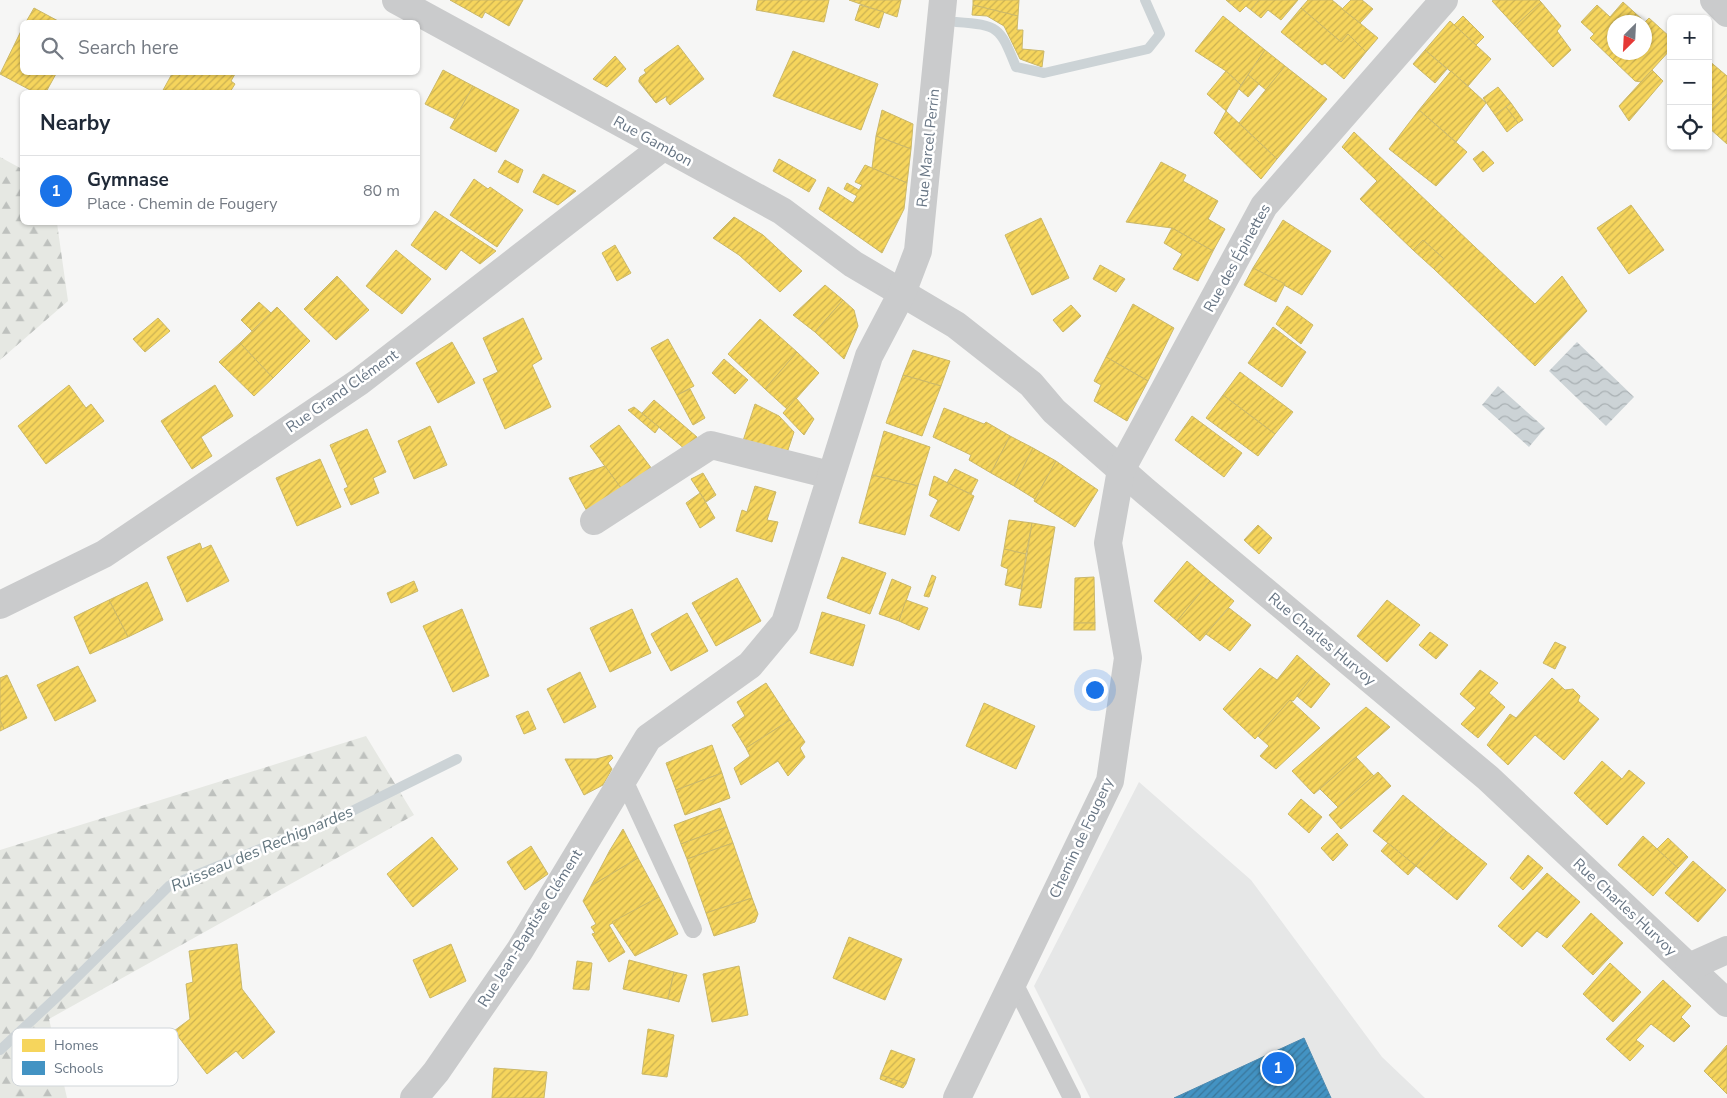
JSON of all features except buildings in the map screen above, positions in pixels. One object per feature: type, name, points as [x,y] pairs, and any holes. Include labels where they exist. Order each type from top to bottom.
[{"type":"street","name":"Rue Gambon","points":[[396,0],[782,211],[853,264],[902,293]]},
{"type":"street","name":"Rue Marcel Perrin","points":[[902,293],[918,251],[943,0]]},
{"type":"street","name":"Rue des Épinettes","points":[[1120,470],[1264,206],[1444,0]]},
{"type":"street","points":[[1714,0],[1727,12]]},
{"type":"street","name":"Rue Grand Clément","points":[[0,604],[104,554],[359,382],[663,147]]},
{"type":"street","name":"Rue Charles Hurvoy","points":[[902,293],[956,325],[1031,384],[1054,411],[1120,470],[1488,778],[1727,1003]]},
{"type":"street","name":"Rue Jean-Baptiste Clément","points":[[414,1098],[436,1072],[520,950],[648,738],[750,665],[785,623],[869,356],[902,293]]},
{"type":"street","points":[[594,521],[711,446],[830,475]]},
{"type":"street","name":"Chemin de Fougery","points":[[957,1098],[1110,781],[1128,658],[1108,543],[1120,470]]},
{"type":"street","points":[[1689,968],[1727,950]]},
{"type":"lane","points":[[623,778],[693,929]]},
{"type":"lane","points":[[1013,981],[1072,1098]]},
{"type":"shaded area","points":[[1139,782],[1251,880],[1382,1057],[1425,1098],[1090,1098],[1034,986]]},
{"type":"green space","points":[[0,157],[20,168],[20,225],[57,225],[68,301],[0,360]]},
{"type":"green space","points":[[366,736],[414,815],[49,1019],[51,1028],[12,1028],[12,1086],[64,1086],[67,1098],[0,1098],[0,850]]},
{"type":"water","points":[[1577,342],[1634,397],[1606,426],[1549,371]]},
{"type":"water","points":[[1498,386],[1545,428],[1529,447],[1482,405]]},
{"type":"waterway","points":[[956,22],[990,27],[1002,36],[1016,67],[1044,73],[1148,49],[1160,34],[1145,0]]},
{"type":"waterway","name":"Ruisseau des Rechignardes","points":[[24,1028],[169,886],[346,814],[457,759]]},
{"type":"waterway","name":"Ruisseau des Rechignardes","points":[[0,1050],[12,1039]]},
{"type":"place","name":"Gymnase","points":[[1278,1068]]}]
